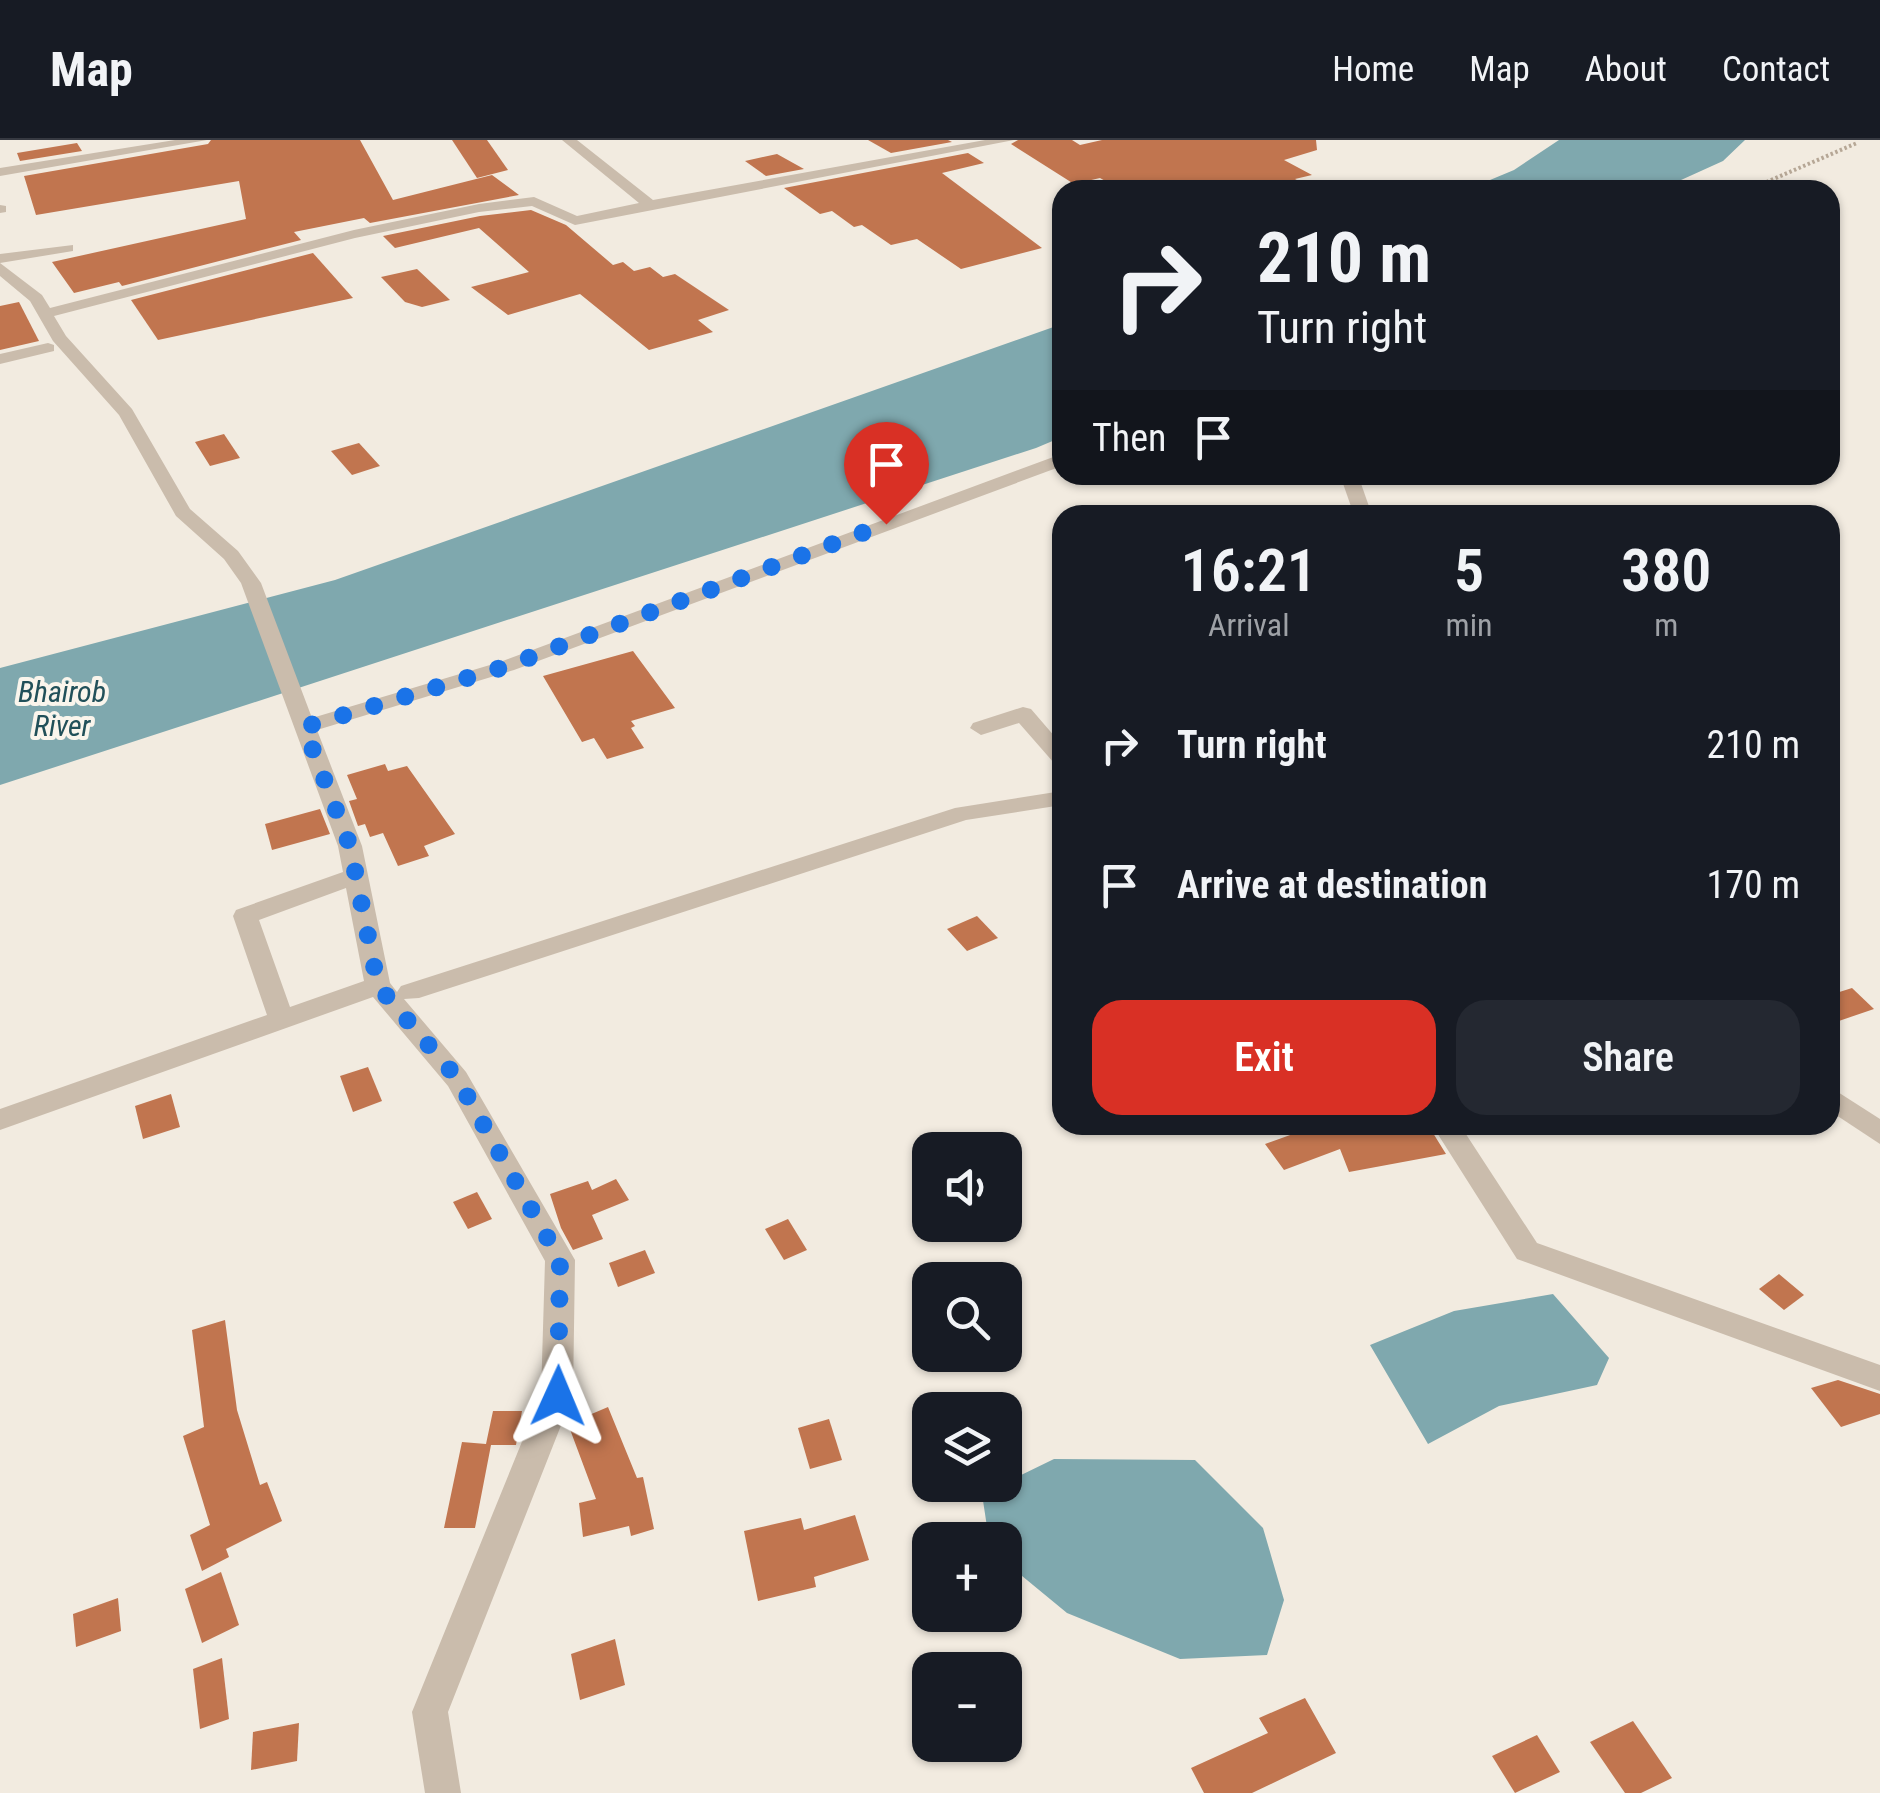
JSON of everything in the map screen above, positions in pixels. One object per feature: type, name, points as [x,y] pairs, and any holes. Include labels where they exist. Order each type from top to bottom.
[{"type":"street","points":[[0,172],[200,140]]},
{"type":"street","points":[[569,140],[650,205]]},
{"type":"street","points":[[45,314],[354,234],[479,208],[534,201],[575,221],[1008,140]]},
{"type":"street","points":[[0,259],[68,248]]},
{"type":"street","points":[[0,268],[36,298],[59,338],[126,413],[184,512],[231,555],[251,583],[350,846],[378,986],[457,1078],[560,1260],[558,1396],[430,1712],[444,1793]]},
{"type":"street","points":[[0,359],[48,348]]},
{"type":"street","points":[[300,715],[507,666],[1052,464]]},
{"type":"street","points":[[981,728],[1024,714],[1052,746]]},
{"type":"street","points":[[410,992],[964,813],[1052,800]]},
{"type":"street","points":[[282,1020],[244,916],[356,876]]},
{"type":"street","points":[[0,1120],[378,986]]},
{"type":"street","points":[[1840,1104],[1880,1133]]},
{"type":"street","points":[[1452,1135],[1527,1251],[1880,1378]]},
{"type":"path","points":[[1771,180],[1857,142]]},
{"type":"water","points":[[1559,140],[1745,140],[1723,161],[1681,180],[1490,180],[1514,170]]},
{"type":"water","name":"Bhairob River","points":[[1052,328],[1052,441],[0,785],[0,668],[335,580]]},
{"type":"water","points":[[1553,1294],[1609,1358],[1597,1385],[1499,1406],[1428,1444],[1370,1345],[1454,1311]]},
{"type":"water","points":[[1054,1459],[1195,1460],[1263,1528],[1284,1600],[1267,1655],[1180,1659],[1067,1613],[1022,1576],[1022,1522],[986,1522],[983,1502],[1022,1502],[1022,1475]]},
{"type":"building","points":[[211,140],[360,140],[393,200],[492,175],[519,195],[370,223],[364,218],[294,232],[301,240],[122,286],[119,282],[74,293],[52,262],[246,219],[239,181],[36,215],[24,176],[208,144]]},
{"type":"building","points":[[452,140],[487,140],[508,170],[477,178]]},
{"type":"building","points":[[868,140],[948,140],[952,142],[891,153]]},
{"type":"building","points":[[1018,140],[1072,140],[1080,145],[1102,140],[1316,140],[1317,150],[1284,160],[1312,175],[1297,180],[1068,180],[1011,144]]},
{"type":"building","points":[[77,143],[82,151],[20,161],[17,153]]},
{"type":"building","points":[[968,153],[984,163],[942,173],[1042,248],[961,269],[917,239],[891,245],[832,211],[820,214],[784,188]]},
{"type":"building","points":[[777,154],[804,169],[766,176],[745,161]]},
{"type":"building","points":[[531,210],[566,225],[613,265],[623,262],[634,271],[650,267],[663,277],[675,274],[729,310],[698,320],[713,332],[649,350],[580,294],[508,315],[471,287],[529,272],[479,228],[395,248],[383,236]]},
{"type":"building","points":[[313,253],[353,298],[158,340],[131,300]]},
{"type":"building","points":[[417,269],[450,300],[422,307],[405,302],[381,277]]},
{"type":"building","points":[[19,302],[39,341],[0,350],[0,306]]},
{"type":"building","points":[[224,434],[240,458],[210,466],[195,442]]},
{"type":"building","points":[[359,443],[380,466],[352,475],[331,451]]},
{"type":"building","points":[[633,651],[675,708],[631,721],[635,726],[631,728],[644,748],[607,759],[594,738],[582,742],[543,676]]},
{"type":"building","points":[[385,764],[388,771],[407,766],[455,834],[424,846],[429,856],[398,866],[383,833],[370,837],[365,824],[358,826],[349,801],[357,799],[347,775]]},
{"type":"building","points":[[320,809],[330,834],[272,850],[265,824]]},
{"type":"building","points":[[977,916],[998,938],[967,951],[947,929]]},
{"type":"building","points":[[1852,988],[1874,1009],[1840,1021],[1840,992]]},
{"type":"building","points":[[368,1067],[382,1101],[353,1112],[340,1076]]},
{"type":"building","points":[[171,1094],[180,1127],[143,1139],[135,1106]]},
{"type":"building","points":[[1290,1135],[1434,1135],[1446,1154],[1349,1172],[1340,1149],[1284,1170],[1265,1144]]},
{"type":"building","points":[[616,1179],[629,1200],[592,1215],[603,1239],[573,1250],[550,1194],[588,1181],[592,1190]]},
{"type":"building","points":[[477,1192],[492,1219],[468,1229],[453,1202]]},
{"type":"building","points":[[788,1219],[807,1250],[784,1260],[765,1229]]},
{"type":"building","points":[[645,1250],[655,1273],[618,1287],[609,1263]]},
{"type":"building","points":[[1779,1274],[1804,1295],[1784,1310],[1759,1289]]},
{"type":"building","points":[[225,1320],[237,1410],[260,1485],[267,1482],[282,1521],[226,1549],[229,1557],[202,1571],[190,1535],[210,1525],[183,1436],[204,1427],[192,1330]]},
{"type":"building","points":[[1838,1380],[1880,1394],[1880,1414],[1841,1427],[1811,1388]]},
{"type":"building","points":[[608,1407],[637,1478],[643,1477],[654,1529],[631,1536],[629,1526],[583,1537],[579,1503],[596,1499],[568,1424]]},
{"type":"building","points":[[493,1411],[522,1411],[516,1445],[491,1445],[475,1528],[444,1528],[462,1442],[486,1444]]},
{"type":"building","points":[[829,1419],[842,1460],[810,1469],[798,1428]]},
{"type":"building","points":[[855,1515],[869,1560],[814,1577],[816,1587],[758,1601],[744,1531],[801,1518],[804,1530]]},
{"type":"building","points":[[221,1572],[239,1625],[202,1643],[185,1589]]},
{"type":"building","points":[[118,1598],[121,1631],[76,1647],[73,1614]]},
{"type":"building","points":[[615,1639],[625,1685],[580,1700],[571,1654]]},
{"type":"building","points":[[222,1658],[229,1719],[200,1729],[193,1669]]},
{"type":"building","points":[[1305,1698],[1336,1753],[1252,1793],[1204,1793],[1191,1768],[1268,1733],[1259,1718]]},
{"type":"building","points":[[1633,1721],[1672,1778],[1641,1793],[1625,1793],[1590,1742]]},
{"type":"building","points":[[299,1723],[297,1761],[251,1770],[253,1732]]},
{"type":"building","points":[[1537,1735],[1560,1772],[1515,1793],[1492,1756]]},
{"type":"route","points":[[558,1396],[560,1260],[457,1078],[378,986],[350,846],[304,727],[507,666],[886,524]]}]
